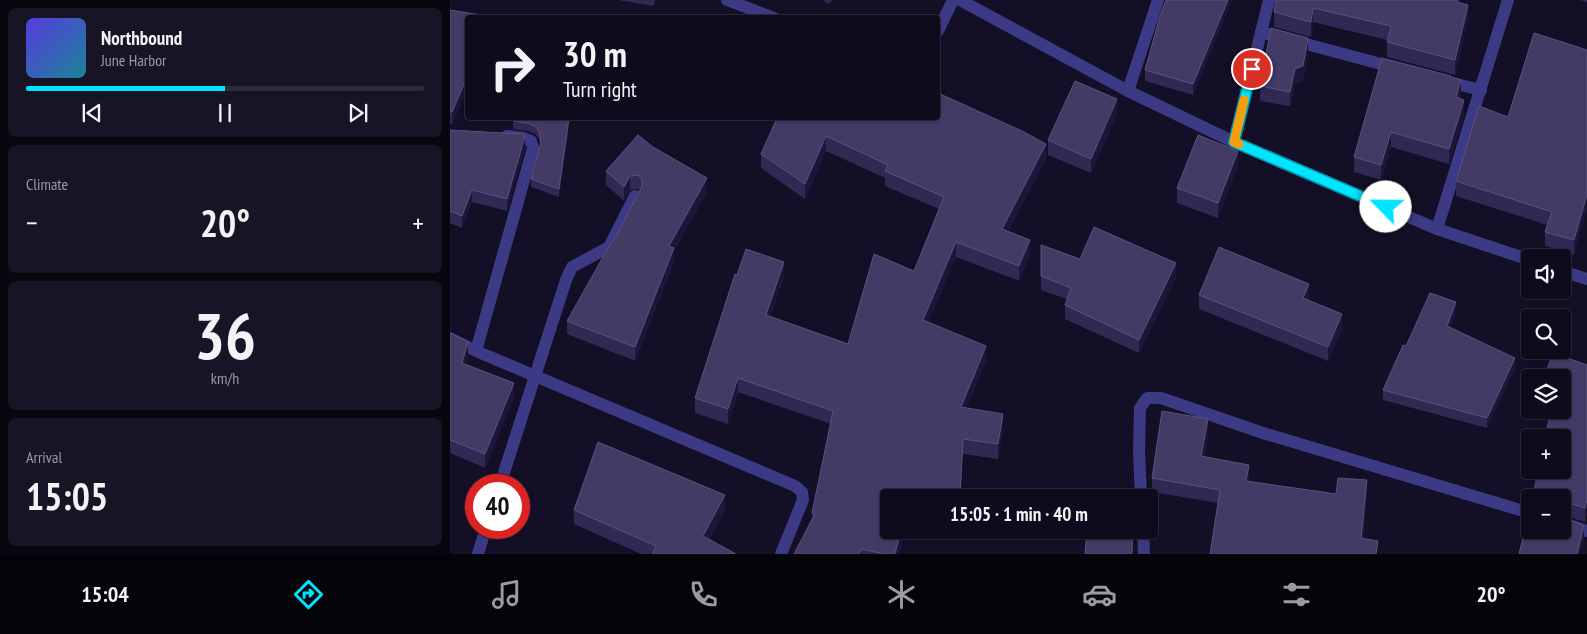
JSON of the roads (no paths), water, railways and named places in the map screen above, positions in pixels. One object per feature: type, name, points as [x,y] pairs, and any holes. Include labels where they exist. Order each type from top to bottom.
[{"type":"street","points":[[727,0],[766,15]]},
{"type":"street","points":[[940,27],[953,0]]},
{"type":"street","points":[[960,0],[1128,91],[1234,142],[1437,229],[1521,257]]},
{"type":"street","points":[[1128,91],[1158,0]]},
{"type":"street","points":[[1234,142],[1269,0]]},
{"type":"street","points":[[1437,229],[1508,0]]},
{"type":"street","points":[[1261,32],[1407,71]]},
{"type":"street","points":[[1435,78],[1481,90]]},
{"type":"street","points":[[476,351],[533,148],[531,141],[524,138],[496,135]]},
{"type":"street","points":[[504,474],[566,280],[572,267],[609,247],[635,196]]},
{"type":"street","points":[[1571,273],[1587,279]]},
{"type":"street","points":[[450,338],[476,351],[795,486],[802,492],[803,500],[781,554]]},
{"type":"street","points":[[1141,489],[1140,408],[1147,398],[1160,398],[1263,433],[1521,510]]},
{"type":"street","points":[[1571,526],[1587,531]]},
{"type":"street","points":[[478,554],[483,539]]},
{"type":"street","points":[[1143,539],[1144,554]]}]
